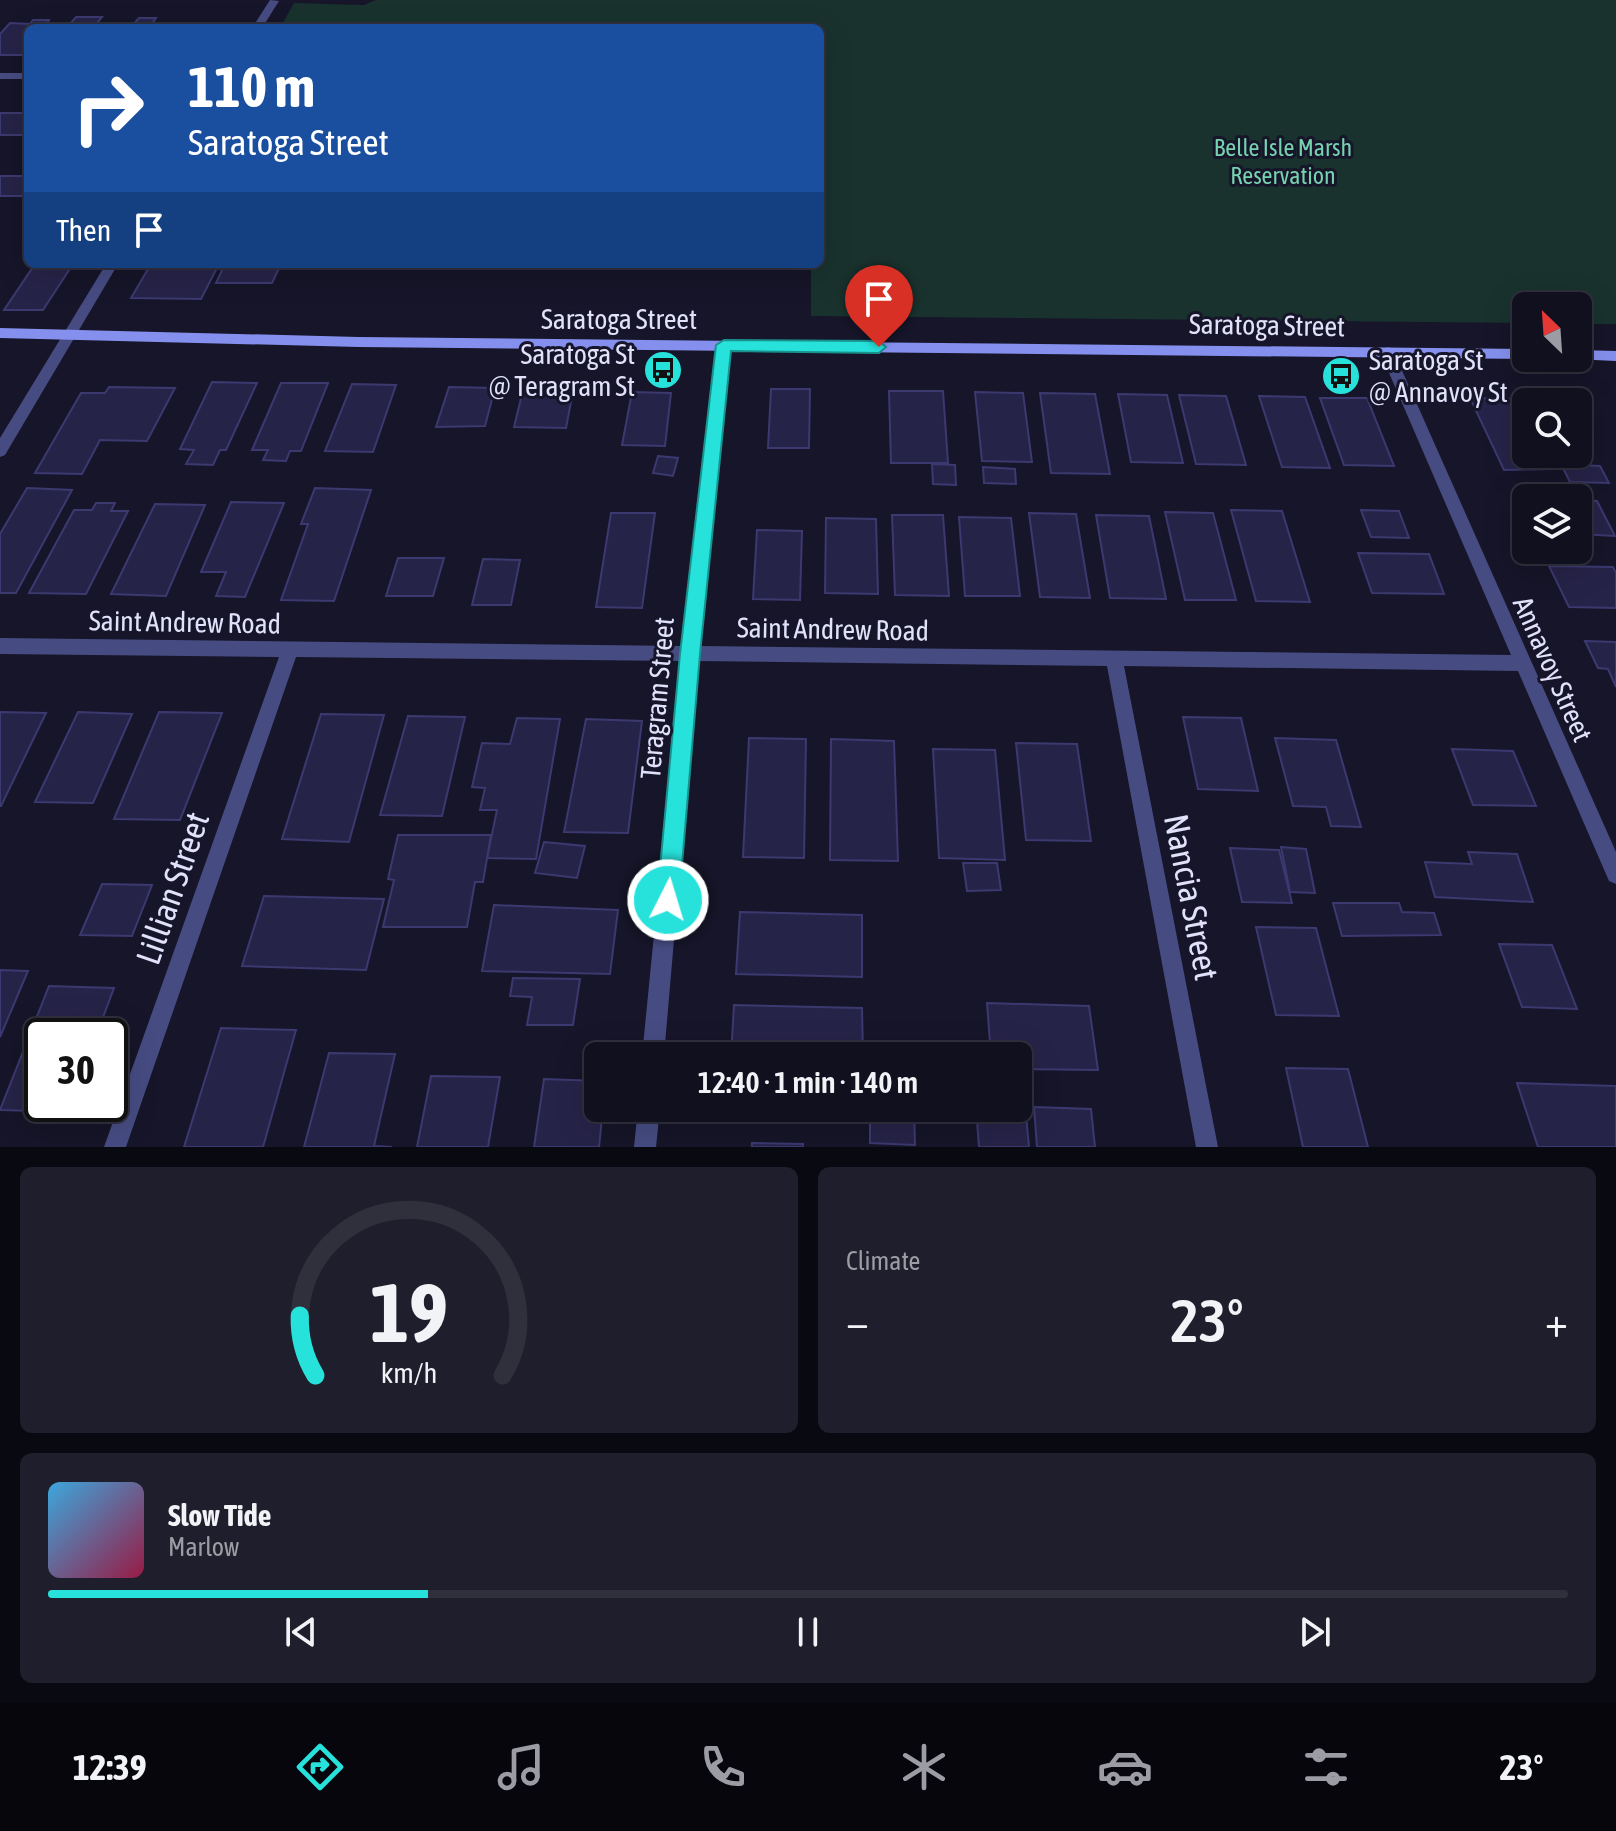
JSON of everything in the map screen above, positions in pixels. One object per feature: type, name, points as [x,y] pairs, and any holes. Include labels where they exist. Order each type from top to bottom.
[{"type":"main road","name":"Saratoga Street","points":[[0,333],[359,342],[1512,354]]},
{"type":"main road","points":[[1592,355],[1616,356]]},
{"type":"street","points":[[260,24],[274,1]]},
{"type":"street","points":[[0,76],[24,76]]},
{"type":"street","points":[[0,451],[110,268]]},
{"type":"street","name":"Teragram Street","points":[[654,1042],[690,654],[724,345]]},
{"type":"street","name":"Annavoy Street","points":[[1387,352],[1616,874]]},
{"type":"street","name":"Saint Andrew Road","points":[[0,646],[1522,663]]},
{"type":"street","name":"Lillian Street","points":[[115,1147],[290,649]]},
{"type":"street","name":"Nancia Street","points":[[1114,658],[1207,1147]]},
{"type":"street","points":[[645,1147],[648,1122]]},
{"type":"green space","name":"Belle Isle Marsh Reservation","points":[[376,0],[1616,0],[1616,324],[1592,324],[1592,292],[1512,292],[1512,323],[811,316],[811,268],[824,268],[824,24],[282,24],[294,3],[364,5]]},
{"type":"building","points":[[76,17],[102,17],[96,24],[70,24]]},
{"type":"building","points":[[139,18],[156,18],[152,24],[134,24]]},
{"type":"building","points":[[33,20],[49,20],[47,24],[30,24]]},
{"type":"building","points":[[10,23],[30,24],[24,24],[24,55],[0,55],[0,34]]},
{"type":"building","points":[[0,113],[24,113],[24,135],[0,135]]},
{"type":"building","points":[[0,176],[24,176],[23,196],[0,196]]},
{"type":"building","points":[[32,268],[70,268],[43,310],[4,310]]},
{"type":"building","points":[[149,268],[217,268],[201,299],[131,298]]},
{"type":"building","points":[[223,268],[279,268],[272,283],[216,283]]},
{"type":"building","points":[[212,382],[257,383],[226,450],[220,450],[213,465],[186,464],[194,450],[180,449]]},
{"type":"building","points":[[281,383],[328,383],[301,451],[290,451],[286,461],[263,460],[268,450],[252,450]]},
{"type":"building","points":[[352,384],[396,385],[373,452],[325,451]]},
{"type":"building","points":[[109,387],[175,388],[147,441],[100,440],[82,474],[35,473],[81,393],[105,393]]},
{"type":"building","points":[[449,387],[495,388],[485,426],[436,427]]},
{"type":"building","points":[[771,389],[810,389],[809,448],[768,448]]},
{"type":"building","points":[[523,390],[573,391],[566,428],[514,427]]},
{"type":"building","points":[[889,391],[943,391],[948,463],[891,463]]},
{"type":"building","points":[[632,392],[671,393],[665,446],[622,445]]},
{"type":"building","points":[[975,392],[1023,393],[1032,462],[982,461]]},
{"type":"building","points":[[1040,393],[1095,394],[1110,474],[1051,473]]},
{"type":"building","points":[[1118,394],[1167,395],[1183,463],[1131,462]]},
{"type":"building","points":[[1179,395],[1226,396],[1246,465],[1196,464]]},
{"type":"building","points":[[1259,396],[1305,397],[1330,468],[1282,467]]},
{"type":"building","points":[[1320,398],[1367,398],[1394,466],[1344,465]]},
{"type":"building","points":[[1470,398],[1512,399],[1512,468],[1553,469],[1504,470]]},
{"type":"building","points":[[658,456],[678,458],[673,476],[653,473]]},
{"type":"building","points":[[932,464],[955,465],[956,485],[933,484]]},
{"type":"building","points":[[1592,466],[1600,466],[1609,483],[1570,482],[1563,468],[1592,468]]},
{"type":"building","points":[[983,467],[1015,469],[1016,484],[984,483]]},
{"type":"building","points":[[27,488],[72,490],[16,593],[0,593],[0,534]]},
{"type":"building","points":[[315,488],[371,490],[334,601],[281,600],[308,524],[301,524]]},
{"type":"building","points":[[1592,501],[1597,501],[1615,536],[1592,535]]},
{"type":"building","points":[[231,502],[284,503],[245,597],[216,596],[226,572],[201,572]]},
{"type":"building","points":[[96,503],[115,503],[111,511],[128,511],[86,594],[29,593],[74,510],[92,510]]},
{"type":"building","points":[[155,504],[205,505],[166,596],[111,594]]},
{"type":"building","points":[[1231,510],[1282,511],[1310,602],[1256,601]]},
{"type":"building","points":[[1361,510],[1399,511],[1409,538],[1371,537]]},
{"type":"building","points":[[1165,512],[1213,513],[1236,600],[1185,600]]},
{"type":"building","points":[[611,513],[655,513],[642,608],[596,607]]},
{"type":"building","points":[[1029,513],[1076,514],[1090,598],[1040,597]]},
{"type":"building","points":[[892,515],[943,515],[949,596],[895,595]]},
{"type":"building","points":[[1096,515],[1149,516],[1166,599],[1110,598]]},
{"type":"building","points":[[959,517],[1011,518],[1020,596],[965,596]]},
{"type":"building","points":[[826,518],[876,519],[878,594],[825,593]]},
{"type":"building","points":[[757,530],[802,531],[800,600],[753,599]]},
{"type":"building","points":[[1358,553],[1429,554],[1444,594],[1372,593]]},
{"type":"building","points":[[398,558],[444,558],[433,596],[386,596]]},
{"type":"building","points":[[483,559],[520,560],[511,605],[472,605]]},
{"type":"building","points":[[1549,566],[1613,567],[1616,573],[1616,608],[1569,607]]},
{"type":"building","points":[[1585,641],[1616,642],[1616,687],[1608,669],[1598,668]]},
{"type":"building","points":[[0,712],[46,713],[1,806],[0,806]]},
{"type":"building","points":[[78,712],[132,714],[93,803],[35,802]]},
{"type":"building","points":[[159,712],[222,713],[180,820],[114,819]]},
{"type":"building","points":[[321,714],[384,715],[349,842],[282,839]]},
{"type":"building","points":[[408,716],[465,717],[442,816],[380,815]]},
{"type":"building","points":[[1183,717],[1241,718],[1258,791],[1198,789]]},
{"type":"building","points":[[517,718],[560,719],[536,859],[487,858],[497,810],[480,810],[485,788],[472,787],[482,743],[510,744]]},
{"type":"building","points":[[586,719],[642,721],[628,833],[564,832]]},
{"type":"building","points":[[749,738],[806,739],[804,858],[743,857]]},
{"type":"building","points":[[1275,738],[1336,740],[1361,827],[1331,826],[1326,807],[1293,806]]},
{"type":"building","points":[[831,739],[894,741],[898,861],[830,860]]},
{"type":"building","points":[[1016,743],[1077,744],[1091,841],[1026,840]]},
{"type":"building","points":[[933,749],[995,750],[1005,860],[939,858]]},
{"type":"building","points":[[1452,749],[1513,751],[1536,806],[1473,805]]},
{"type":"building","points":[[398,835],[491,835],[483,882],[475,882],[467,927],[383,927],[394,880],[388,879]]},
{"type":"building","points":[[544,842],[585,846],[577,878],[535,873]]},
{"type":"building","points":[[1281,847],[1306,849],[1315,893],[1290,892]]},
{"type":"building","points":[[1230,848],[1279,850],[1292,903],[1242,902]]},
{"type":"building","points":[[1468,852],[1517,854],[1533,902],[1435,897],[1425,862],[1472,864]]},
{"type":"building","points":[[963,863],[997,863],[1001,890],[967,891]]},
{"type":"building","points":[[102,884],[152,885],[132,936],[80,935]]},
{"type":"building","points":[[264,896],[384,899],[366,970],[242,966]]},
{"type":"building","points":[[1333,903],[1399,903],[1402,912],[1434,913],[1441,935],[1342,936]]},
{"type":"building","points":[[494,905],[618,910],[610,974],[482,971]]},
{"type":"building","points":[[740,912],[862,915],[862,977],[736,974]]},
{"type":"building","points":[[1256,927],[1316,928],[1339,1016],[1276,1015]]},
{"type":"building","points":[[1499,944],[1552,945],[1577,1009],[1522,1007]]},
{"type":"building","points":[[0,970],[28,971],[0,1037]]},
{"type":"building","points":[[513,978],[580,979],[573,1025],[527,1025],[532,997],[510,996]]},
{"type":"building","points":[[49,986],[114,988],[103,1018],[36,1018]]},
{"type":"building","points":[[987,1003],[1089,1006],[1098,1070],[1032,1069],[1032,1042],[990,1042]]},
{"type":"building","points":[[734,1005],[862,1008],[863,1042],[732,1042]]},
{"type":"building","points":[[221,1028],[296,1030],[263,1147],[184,1147]]},
{"type":"building","points":[[24,1049],[24,1111],[0,1110]]},
{"type":"building","points":[[329,1053],[395,1054],[374,1146],[392,1147],[304,1147]]},
{"type":"building","points":[[1286,1068],[1348,1069],[1368,1147],[1303,1147]]},
{"type":"building","points":[[431,1076],[500,1077],[488,1147],[417,1147]]},
{"type":"building","points":[[544,1079],[584,1080],[584,1122],[602,1122],[599,1147],[534,1147]]},
{"type":"building","points":[[1517,1083],[1616,1086],[1616,1147],[1538,1147]]},
{"type":"building","points":[[1034,1107],[1091,1109],[1095,1147],[1037,1147]]},
{"type":"building","points":[[870,1122],[914,1122],[915,1145],[870,1143]]},
{"type":"building","points":[[977,1122],[1027,1122],[1029,1147],[979,1147]]},
{"type":"building","points":[[752,1143],[803,1144],[803,1147],[752,1147]]},
{"type":"place","name":"Saratoga St @ Teragram St","points":[[663,370]]},
{"type":"place","name":"Saratoga St @ Annavoy St","points":[[1341,376]]},
{"type":"route","points":[[668,900],[690,654],[724,345],[879,347]]}]
